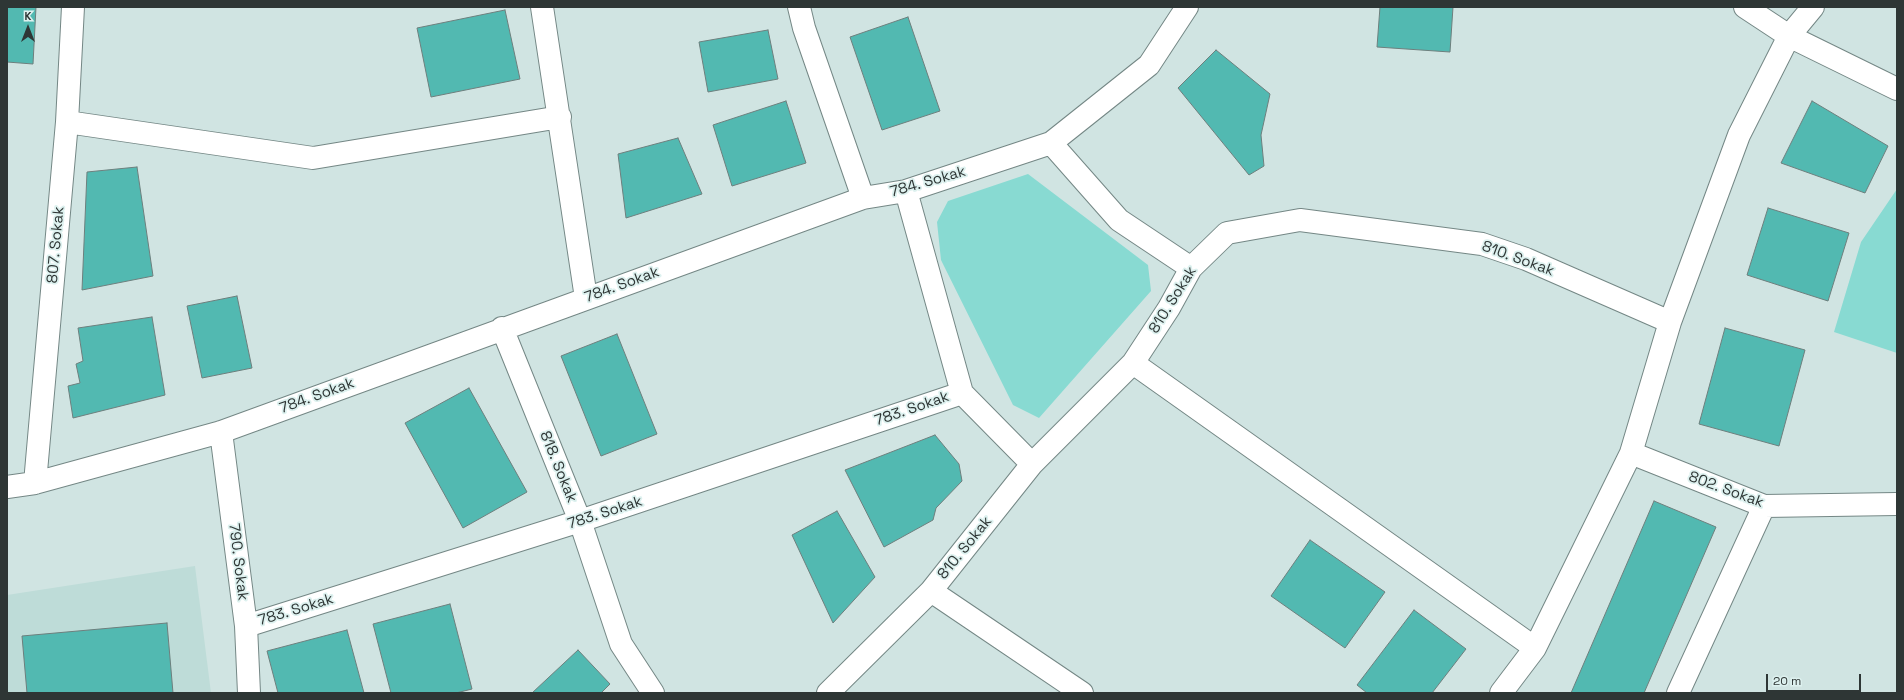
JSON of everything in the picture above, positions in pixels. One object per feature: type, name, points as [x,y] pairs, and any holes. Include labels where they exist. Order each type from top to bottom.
[{"type":"street","name":"807. Sokak","points":[[34,483],[67,122],[73,7]]},
{"type":"street","points":[[542,7],[560,117],[586,298]]},
{"type":"street","points":[[799,7],[804,28],[863,198]]},
{"type":"street","name":"784. Sokak","points":[[7,487],[34,483],[221,432],[502,328],[863,198],[906,191],[1051,143],[1149,65],[1188,7]]},
{"type":"street","points":[[1745,7],[1789,36],[1897,89]]},
{"type":"street","points":[[1501,693],[1535,648],[1631,453],[1670,322],[1739,135],[1789,36],[1813,7]]},
{"type":"street","points":[[67,122],[313,158],[560,117]]},
{"type":"street","points":[[1051,143],[1119,220],[1191,268]]},
{"type":"street","points":[[906,191],[962,393],[1032,464]]},
{"type":"street","name":"810. Sokak","points":[[828,693],[931,591],[1032,464],[1133,363],[1169,308],[1191,268],[1227,233],[1300,220],[1482,244],[1526,259],[1670,322]]},
{"type":"street","name":"818. Sokak","points":[[502,328],[580,521],[622,644],[653,693]]},
{"type":"street","points":[[1133,363],[1535,648]]},
{"type":"street","name":"783. Sokak","points":[[246,626],[580,521],[962,393]]},
{"type":"street","name":"790. Sokak","points":[[221,432],[246,626],[249,693]]},
{"type":"street","name":"802. Sokak","points":[[1631,453],[1764,506],[1897,504]]},
{"type":"street","points":[[1678,693],[1764,506]]},
{"type":"street","points":[[931,591],[1082,693]]},
{"type":"shaded area","points":[[1028,174],[1148,265],[1151,291],[1039,418],[1013,405],[941,260],[937,222],[948,201]]},
{"type":"shaded area","points":[[1897,189],[1897,353],[1834,332],[1861,242]]},
{"type":"shaded area","points":[[195,566],[211,693],[7,693],[7,595]]},
{"type":"building","points":[[7,7],[36,7],[33,64],[7,62]]},
{"type":"building","points":[[1380,7],[1453,7],[1450,52],[1377,47]]},
{"type":"building","points":[[505,10],[520,79],[431,97],[417,28]]},
{"type":"building","points":[[908,17],[940,111],[882,130],[850,37]]},
{"type":"building","points":[[768,30],[778,79],[708,92],[699,42]]},
{"type":"building","points":[[1216,50],[1270,94],[1261,135],[1264,166],[1249,175],[1178,88]]},
{"type":"building","points":[[786,101],[806,163],[732,186],[713,125]]},
{"type":"building","points":[[1812,101],[1888,146],[1865,193],[1781,163]]},
{"type":"building","points":[[678,138],[702,194],[626,218],[618,154]]},
{"type":"building","points":[[137,167],[153,276],[82,290],[87,172]]},
{"type":"building","points":[[1768,208],[1849,233],[1828,301],[1747,275]]},
{"type":"building","points":[[237,296],[252,368],[202,378],[187,306]]},
{"type":"building","points":[[152,317],[165,395],[73,418],[68,386],[80,383],[76,364],[83,361],[78,328]]},
{"type":"building","points":[[1725,328],[1805,350],[1779,446],[1699,424]]},
{"type":"building","points":[[617,334],[657,434],[601,456],[561,356]]},
{"type":"building","points":[[469,388],[527,492],[463,528],[405,423]]},
{"type":"building","points":[[935,435],[959,464],[962,481],[936,508],[933,520],[884,547],[845,470]]},
{"type":"building","points":[[1654,501],[1716,527],[1644,693],[1571,693]]},
{"type":"building","points":[[837,511],[875,577],[833,623],[792,535]]},
{"type":"building","points":[[1310,540],[1385,592],[1345,648],[1271,596]]},
{"type":"building","points":[[450,604],[472,689],[456,693],[391,693],[373,624]]},
{"type":"building","points":[[1414,610],[1466,649],[1432,693],[1367,693],[1357,685]]},
{"type":"building","points":[[167,623],[173,693],[27,693],[22,636]]},
{"type":"building","points":[[347,630],[364,693],[278,693],[267,651]]},
{"type":"building","points":[[578,650],[610,684],[601,693],[532,693]]}]
